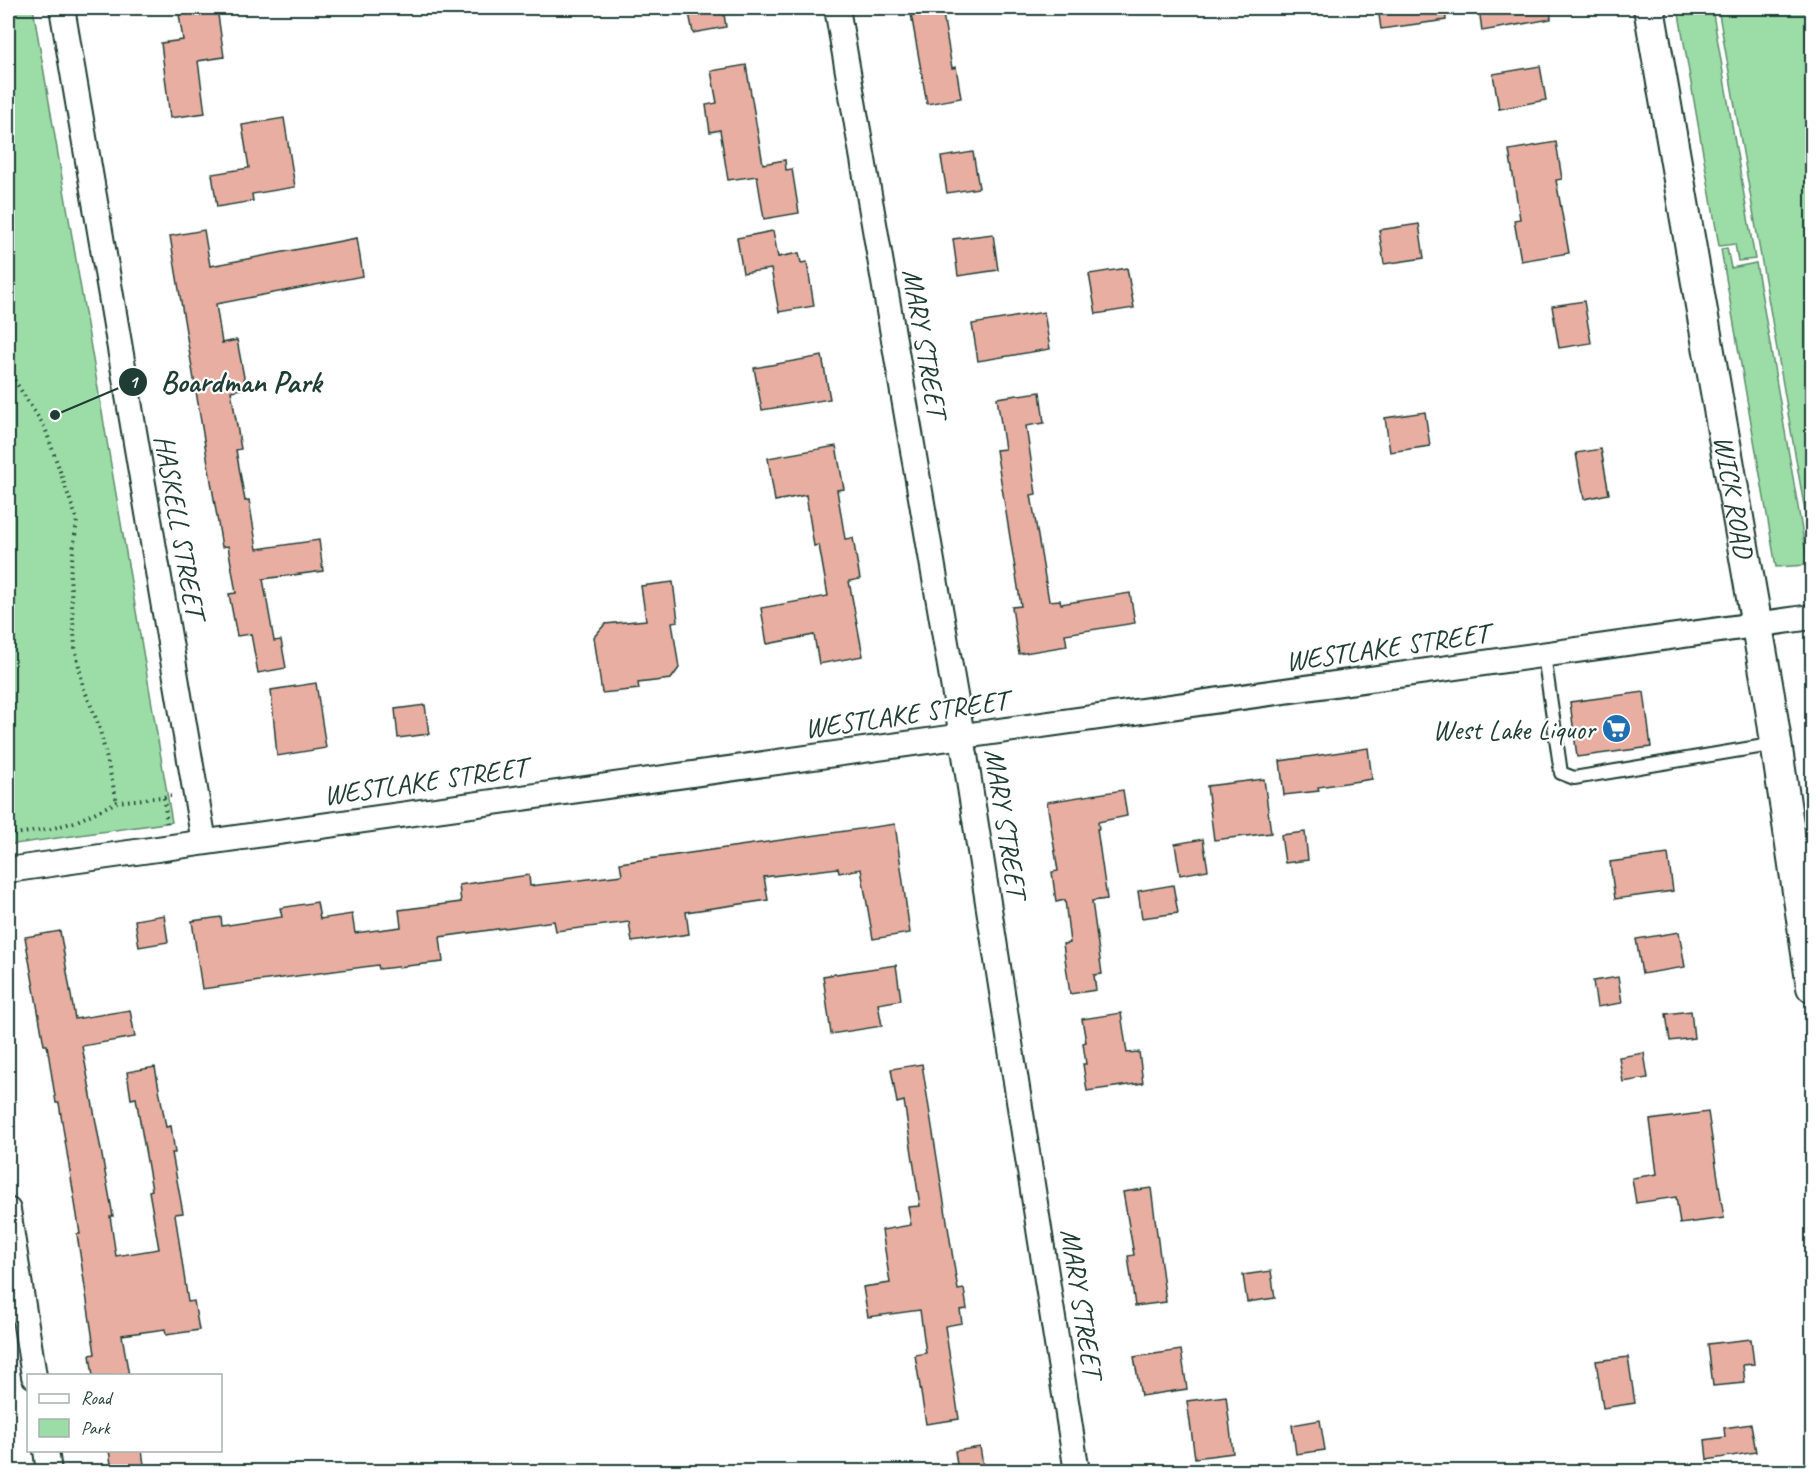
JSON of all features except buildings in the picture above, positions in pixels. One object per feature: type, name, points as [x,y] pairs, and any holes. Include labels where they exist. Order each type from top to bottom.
[{"type":"street","name":"HASKELL STREET","points":[[62,8],[204,842]]},
{"type":"street","name":"MARY STREET","points":[[837,8],[962,736],[1077,1472]]},
{"type":"street","name":"WICK ROAD","points":[[1649,8],[1777,744],[1812,987]]},
{"type":"street","name":"WESTLAKE STREET","points":[[8,870],[1812,617]]},
{"type":"street","points":[[8,1210],[34,1374]]},
{"type":"street","points":[[46,1452],[49,1472]]},
{"type":"lane","points":[[1544,655],[1561,773],[1574,778],[1777,744]]},
{"type":"path","points":[[8,370],[45,428],[77,520],[70,574],[75,648],[83,686],[99,726],[117,802]]},
{"type":"path","points":[[8,835],[50,829],[75,822],[117,802],[195,793]]},
{"type":"green space","points":[[8,8],[33,8],[172,822],[8,845]]},
{"type":"green space","points":[[1678,8],[1712,8],[1755,259],[1738,261],[1735,244],[1719,246]]},
{"type":"green space","points":[[1718,8],[1812,8],[1812,552]]},
{"type":"green space","points":[[1727,248],[1731,268],[1756,263],[1808,565],[1776,567],[1721,249]]},
{"type":"place","name":"Boardman Park","points":[[55,415]]},
{"type":"place","name":"West Lake Liquor","points":[[1616,729]]}]
